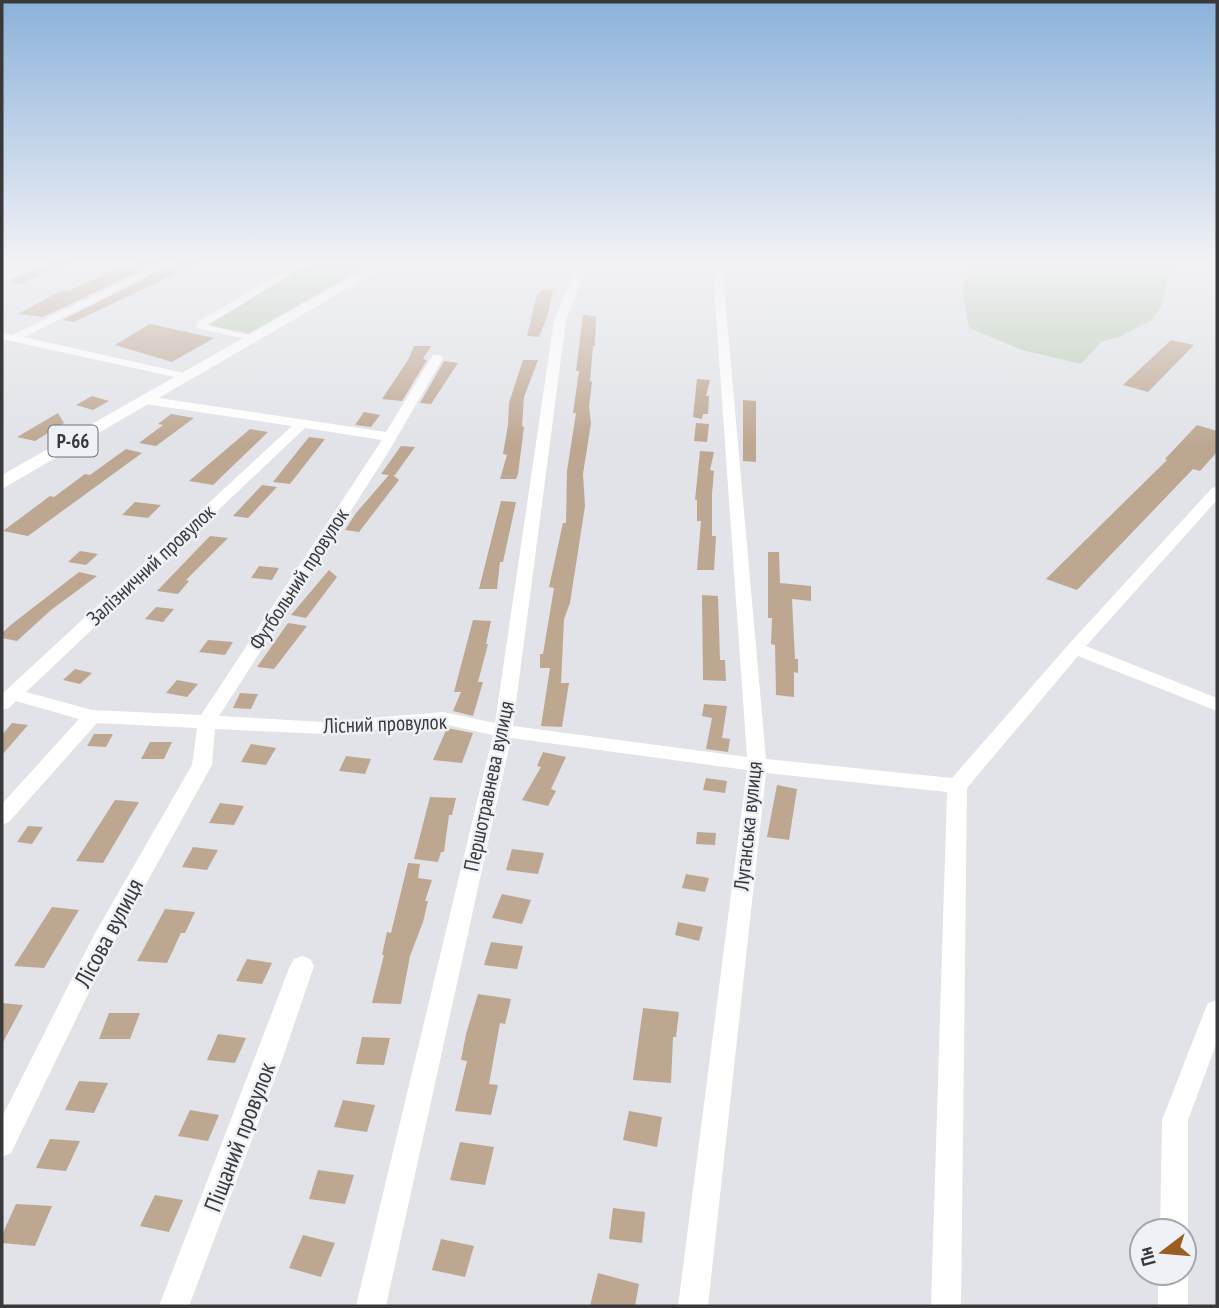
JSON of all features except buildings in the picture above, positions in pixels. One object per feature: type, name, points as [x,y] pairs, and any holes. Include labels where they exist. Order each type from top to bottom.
[{"type":"main road","name":"Р-66","points":[[2,482],[279,323]]},
{"type":"street","points":[[5,337],[36,323]]},
{"type":"street","points":[[204,323],[202,328],[251,339]]},
{"type":"street","name":"Першотравнева вулиця","points":[[371,1306],[503,731],[560,323]]},
{"type":"street","name":"Луганська вулиця","points":[[693,1306],[757,765],[722,323]]},
{"type":"street","points":[[5,337],[184,377]]},
{"type":"street","name":"Футбольний провулок","points":[[207,720],[390,437],[437,358]]},
{"type":"street","points":[[145,400],[390,437]]},
{"type":"street","name":"Залізничний провулок","points":[[7,699],[301,425]]},
{"type":"street","points":[[946,1306],[957,786],[1075,648],[1217,491]]},
{"type":"street","points":[[1075,648],[1217,705]]},
{"type":"street","name":"Лісний провулок","points":[[7,699],[92,716],[324,727],[443,718],[503,731],[757,765],[957,786]]},
{"type":"street","points":[[2,817],[92,716]]},
{"type":"street","name":"Лісова вулиця","points":[[2,1144],[102,942],[202,765],[207,720]]},
{"type":"street","name":"Піщаний провулок","points":[[174,1306],[270,1058],[302,966]]},
{"type":"street","points":[[1174,1217],[1175,1120],[1217,1010]]},
{"type":"street","points":[[1173,1287],[1173,1306]]},
{"type":"green space","points":[[211,323],[267,323],[249,333],[206,326]]},
{"type":"green space","points":[[968,323],[1146,323],[1119,337],[1101,342],[1081,364],[1022,350],[969,328]]}]
